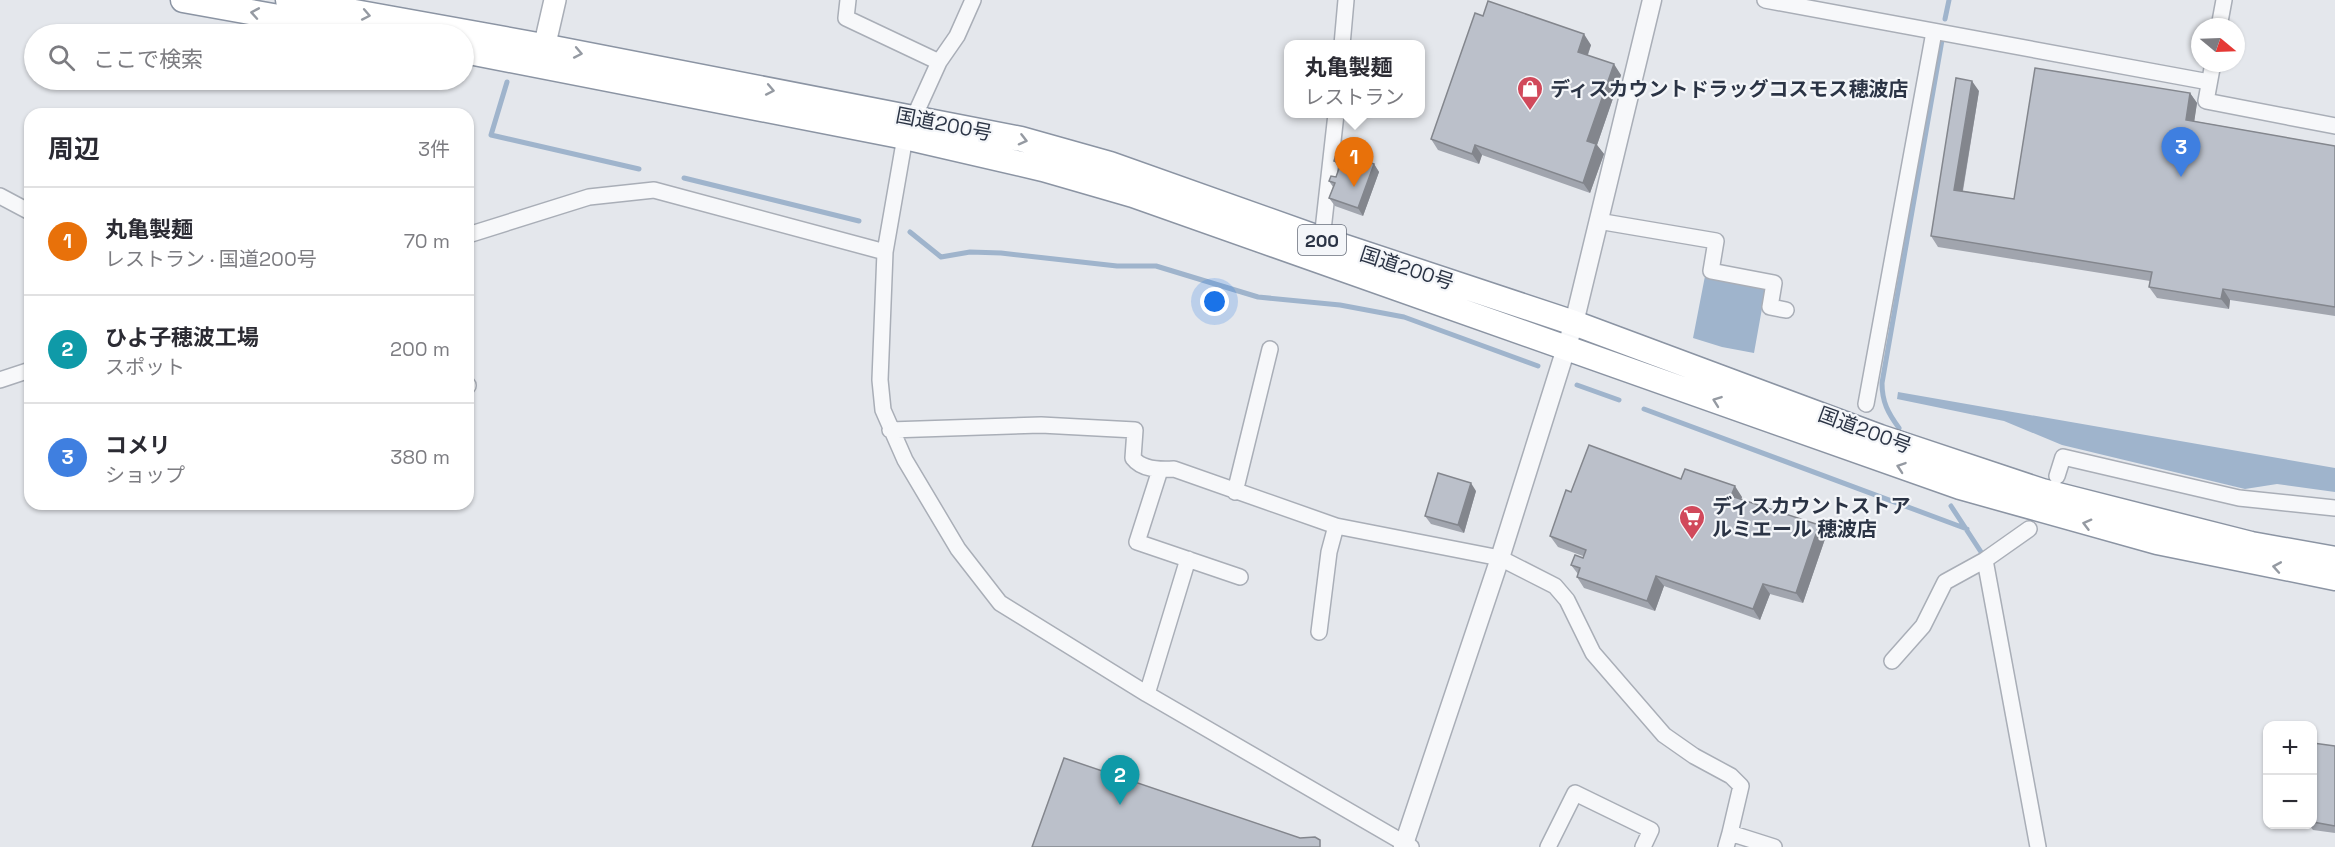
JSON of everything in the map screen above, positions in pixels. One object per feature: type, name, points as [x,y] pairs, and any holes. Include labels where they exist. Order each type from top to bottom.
[{"type":"highway","points":[[183,0],[215,3],[323,24]]},
{"type":"highway","name":"国道200号","points":[[288,0],[399,24]]},
{"type":"highway","name":"国道200号","points":[[474,40],[908,127],[1043,169],[1574,323],[1880,436],[2042,491],[2251,544],[2335,559]]},
{"type":"highway","name":"国道200号","points":[[474,52],[542,55]]},
{"type":"highway","name":"国道200号","points":[[1320,250],[1566,346],[1843,447],[1982,494],[2157,542],[2335,578]]},
{"type":"main road","points":[[542,55],[555,0]]},
{"type":"street","points":[[848,0],[846,18],[939,62]]},
{"type":"street","points":[[973,0],[957,36],[939,62],[908,127],[885,252],[880,380],[883,410],[905,460],[958,549],[1000,603],[1146,694],[1406,846],[1574,323],[1652,0]]},
{"type":"street","points":[[1342,40],[1346,0]]},
{"type":"street","points":[[1766,0],[2209,82]]},
{"type":"street","points":[[2221,18],[2224,0]]},
{"type":"street","points":[[1866,404],[1934,32]]},
{"type":"street","points":[[2211,72],[2206,101],[2335,126]]},
{"type":"street","points":[[1320,250],[1336,118]]},
{"type":"street","points":[[474,238],[589,197],[654,190],[885,252]]},
{"type":"street","points":[[0,196],[24,209]]},
{"type":"street","points":[[1598,221],[1716,241],[1711,271],[1774,283],[1770,307],[1786,310]]},
{"type":"street","points":[[1235,492],[1270,349]]},
{"type":"street","points":[[0,380],[24,372]]},
{"type":"street","points":[[890,430],[1041,425],[1135,430],[1133,458],[1138,464],[1160,470],[1174,469],[1336,526],[1500,558],[1555,586],[1567,600],[1593,653],[1664,735],[1694,756],[1731,776],[1741,786],[1728,840],[1773,847]]},
{"type":"street","points":[[2057,476],[2063,457],[2239,498],[2335,508]]},
{"type":"street","points":[[1160,470],[1137,542],[1240,577]]},
{"type":"street","points":[[1319,633],[1329,552],[1336,526]]},
{"type":"street","points":[[1892,661],[1923,626],[1945,582],[1985,560],[2029,529]]},
{"type":"street","points":[[1146,694],[1188,559]]},
{"type":"street","points":[[1985,560],[2038,847]]},
{"type":"street","points":[[1548,847],[1575,793],[1651,830],[1643,847]]},
{"type":"water","points":[[1705,276],[1766,286],[1754,353],[1722,347],[1693,338]]},
{"type":"water","points":[[1898,392],[2335,468],[2335,492],[2277,484],[2245,489],[2062,445],[2004,421],[1897,399]]},
{"type":"building","name":"ディスカウントドラッグコスモス穂波店","points":[[1488,1],[1584,34],[1578,52],[1614,64],[1587,141],[1596,144],[1583,183],[1475,145],[1472,154],[1431,139],[1475,13],[1483,16]]},
{"type":"building","points":[[2035,68],[2190,93],[2186,120],[2335,146],[2335,307],[2223,289],[2221,299],[2149,287],[2152,272],[1931,236],[1956,78],[1972,81],[1954,190],[2014,199]]},
{"type":"building","points":[[1337,151],[1374,164],[1358,208],[1329,198],[1335,183],[1329,181],[1331,176],[1336,177],[1341,163],[1334,161]]},
{"type":"building","name":"ディスカウントストア ルミエール 穂波店","points":[[1589,445],[1681,479],[1685,469],[1735,486],[1731,496],[1819,525],[1796,593],[1763,584],[1753,609],[1656,576],[1647,601],[1577,577],[1580,568],[1571,565],[1575,555],[1583,558],[1586,550],[1550,536],[1566,490],[1571,492]]},
{"type":"building","points":[[1438,473],[1471,483],[1458,525],[1425,516]]},
{"type":"building","points":[[2317,744],[2335,746],[2335,826],[2317,823]]},
{"type":"building","points":[[1064,758],[1300,838],[1315,837],[1320,840],[1320,847],[1032,847]]},
{"type":"waterway","points":[[1945,19],[1949,0]]},
{"type":"waterway","points":[[1899,428],[1886,407],[1882,383],[1942,40]]},
{"type":"waterway","points":[[507,82],[491,135],[639,169]]},
{"type":"waterway","points":[[684,178],[859,221]]},
{"type":"waterway","points":[[910,232],[941,257],[970,252],[1001,253],[1117,266],[1156,266],[1258,297],[1340,305],[1404,317],[1538,366]]},
{"type":"waterway","points":[[1577,385],[1619,400]]},
{"type":"waterway","points":[[1644,409],[1967,529]]},
{"type":"waterway","points":[[1951,506],[1983,555]]},
{"type":"place","name":"ディスカウントドラッグコスモス穂波店","points":[[1530,112]]},
{"type":"place","name":"コメリ","points":[[2181,177]]},
{"type":"place","name":"丸亀製麺","points":[[1354,187]]},
{"type":"place","name":"ディスカウントストア ルミエール 穂波店","points":[[1692,541]]},
{"type":"place","name":"ひよ子穂波工場","points":[[1120,805]]}]
